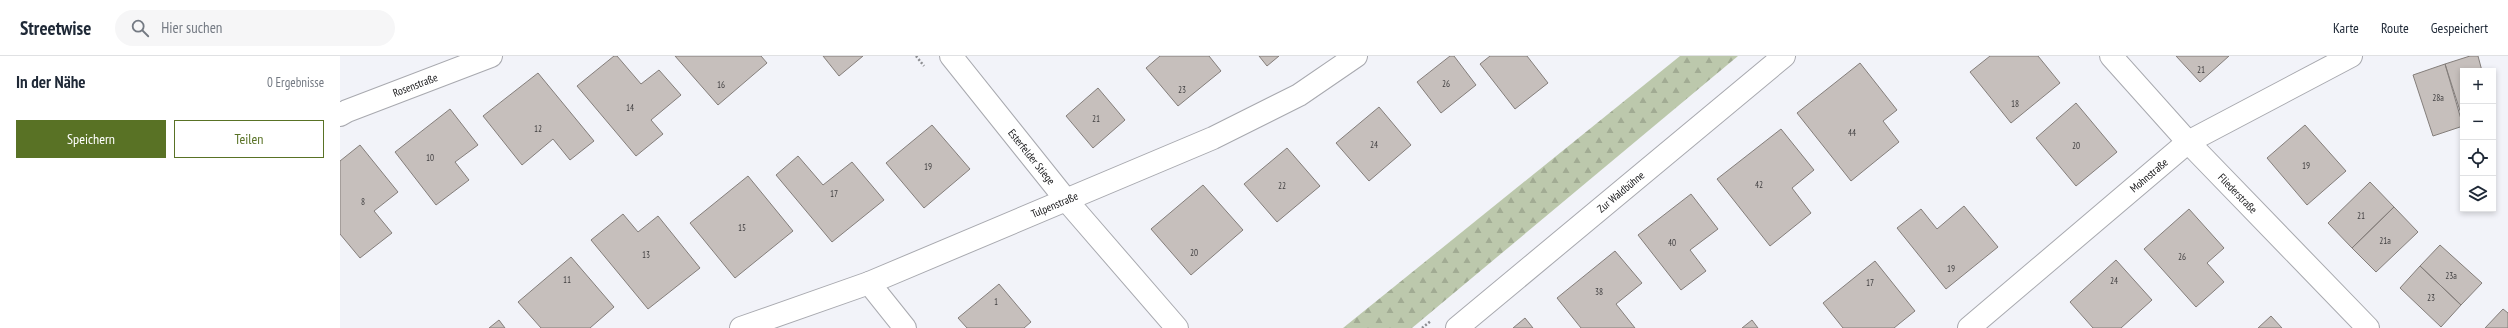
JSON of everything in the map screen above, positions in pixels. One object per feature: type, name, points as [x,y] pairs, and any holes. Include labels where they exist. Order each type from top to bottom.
[{"type":"street","name":"Rosenstraße","points":[[340,115],[490,56]]},
{"type":"street","name":"Esterfelder Stiege","points":[[951,56],[1067,201],[1177,328]]},
{"type":"street","name":"Tulpenstraße","points":[[741,328],[869,283],[1214,138],[1299,95],[1356,56]]},
{"type":"street","name":"Zur Waldbühne","points":[[1458,328],[1784,56]]},
{"type":"street","name":"Fliederstraße","points":[[2111,56],[2188,142],[2368,328]]},
{"type":"street","name":"Mohnstraße","points":[[1969,328],[2188,142],[2351,56]]},
{"type":"street","points":[[869,283],[905,328]]},
{"type":"green space","points":[[1680,56],[1738,56],[1412,328],[1343,328]]},
{"type":"building","points":[[614,56],[617,56],[641,84],[659,70],[681,95],[651,120],[663,134],[636,156],[577,86]]},
{"type":"building","points":[[675,56],[761,56],[767,63],[718,105]]},
{"type":"building","points":[[823,56],[863,56],[839,76]]},
{"type":"building","points":[[1160,56],[1209,56],[1221,71],[1178,106],[1146,68]]},
{"type":"building","points":[[1259,56],[1279,56],[1267,66]]},
{"type":"building","points":[[1450,56],[1454,56],[1476,85],[1441,113],[1417,82]]},
{"type":"building","points":[[1490,56],[1527,56],[1548,83],[1515,109],[1480,64]]},
{"type":"building","points":[[1990,56],[2038,56],[2060,83],[2011,123],[1970,72]]},
{"type":"building","points":[[2176,56],[2229,56],[2200,82]]},
{"type":"building","points":[[2470,56],[2478,56],[2481,68],[2460,68],[2460,111],[2445,64]]},
{"type":"building","points":[[1860,63],[1897,110],[1883,121],[1899,142],[1851,181],[1797,113]]},
{"type":"building","points":[[2445,64],[2460,116],[2460,127],[2433,136],[2413,75]]},
{"type":"building","points":[[538,73],[594,141],[570,160],[553,139],[522,165],[483,116]]},
{"type":"building","points":[[1098,88],[1125,120],[1093,148],[1066,116]]},
{"type":"building","points":[[2076,103],[2117,152],[2076,186],[2036,138]]},
{"type":"building","points":[[1379,107],[1411,145],[1369,181],[1336,143]]},
{"type":"building","points":[[450,109],[478,145],[455,162],[469,180],[436,205],[395,152]]},
{"type":"building","points":[[932,125],[970,169],[924,208],[886,163]]},
{"type":"building","points":[[2305,125],[2346,171],[2307,205],[2267,158]]},
{"type":"building","points":[[1781,129],[1814,170],[1792,188],[1811,213],[1770,246],[1717,179]]},
{"type":"building","points":[[360,145],[398,192],[374,211],[392,233],[360,258],[340,234],[340,161]]},
{"type":"building","points":[[1287,148],[1320,186],[1277,222],[1244,184]]},
{"type":"building","points":[[798,156],[823,185],[852,162],[884,200],[832,242],[776,175]]},
{"type":"building","points":[[748,176],[793,231],[735,278],[690,223]]},
{"type":"building","points":[[2370,182],[2394,207],[2352,248],[2328,223]]},
{"type":"building","points":[[1203,185],[1243,230],[1191,275],[1151,229]]},
{"type":"building","points":[[1691,194],[1718,229],[1690,250],[1706,271],[1681,290],[1638,235]]},
{"type":"building","points":[[1964,206],[1998,247],[1946,289],[1897,228],[1921,209],[1937,229]]},
{"type":"building","points":[[2394,207],[2418,232],[2376,272],[2352,248]]},
{"type":"building","points":[[2189,209],[2224,248],[2207,263],[2224,282],[2196,307],[2144,249]]},
{"type":"building","points":[[623,214],[638,232],[658,216],[700,268],[648,309],[591,240]]},
{"type":"building","points":[[2440,245],[2482,283],[2461,305],[2420,266]]},
{"type":"building","points":[[1615,251],[1642,283],[1616,304],[1635,328],[1581,328],[1557,298]]},
{"type":"building","points":[[571,257],[614,307],[590,328],[541,328],[518,302]]},
{"type":"building","points":[[2116,260],[2152,300],[2121,328],[2093,328],[2070,302]]},
{"type":"building","points":[[1875,261],[1915,311],[1894,328],[1843,328],[1823,303]]},
{"type":"building","points":[[2420,266],[2461,305],[2441,327],[2400,288]]},
{"type":"building","points":[[999,284],[1031,322],[1024,328],[967,328],[958,318]]},
{"type":"building","points":[[2503,309],[2508,313],[2508,328],[2485,328]]},
{"type":"building","points":[[2271,316],[2282,328],[2258,328]]},
{"type":"building","points":[[1525,318],[1533,328],[1513,328]]},
{"type":"building","points":[[499,320],[505,328],[489,328]]},
{"type":"building","points":[[1752,320],[1758,328],[1742,328]]}]
